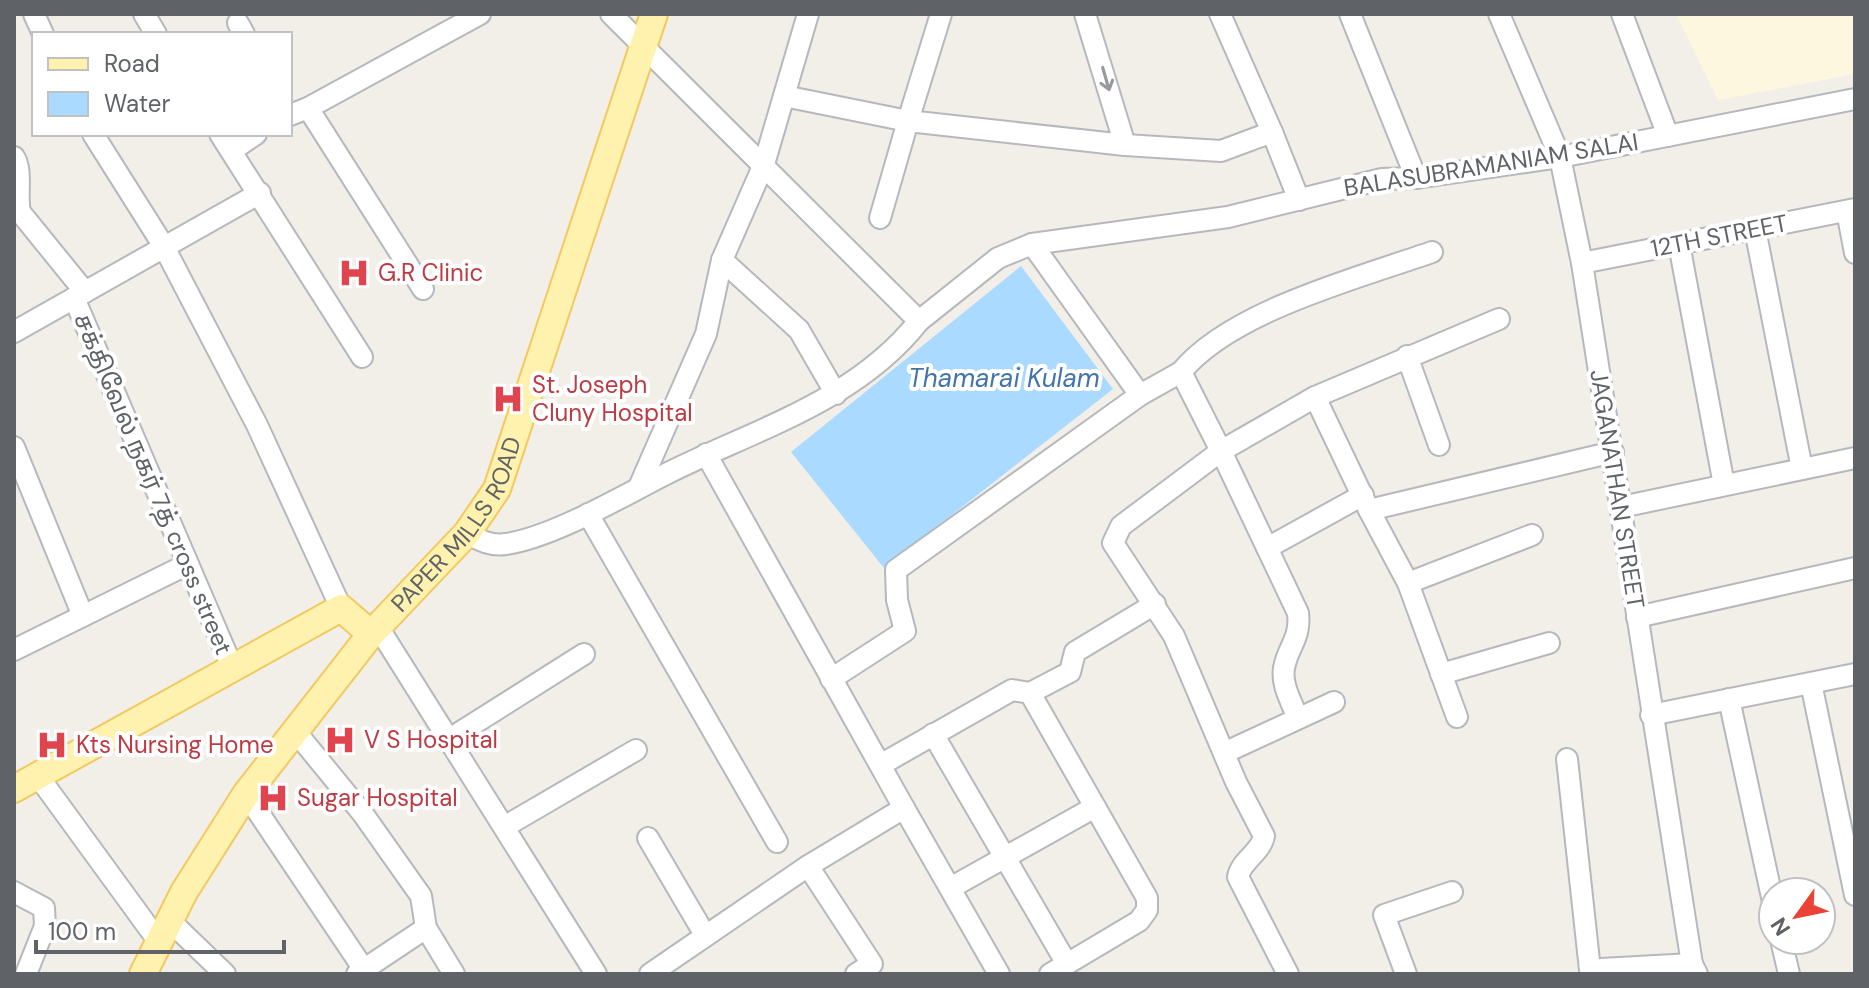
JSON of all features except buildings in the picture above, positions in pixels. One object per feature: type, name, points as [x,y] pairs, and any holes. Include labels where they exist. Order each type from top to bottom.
[{"type":"main road","name":"PAPER MILLS ROAD","points":[[143,974],[164,931],[246,794],[374,631],[467,533],[497,489],[654,14]]},
{"type":"main road","points":[[14,789],[341,608],[374,631]]},
{"type":"street","points":[[144,14],[155,32]]},
{"type":"street","points":[[423,289],[299,111],[480,14]]},
{"type":"street","points":[[611,14],[646,45],[919,321]]},
{"type":"street","points":[[639,487],[706,334],[722,260],[764,164],[808,14]]},
{"type":"street","points":[[880,218],[941,14]]},
{"type":"street","points":[[1085,14],[1125,145]]},
{"type":"street","points":[[1220,14],[1299,200]]},
{"type":"street","points":[[1350,14],[1416,178]]},
{"type":"street","name":"JAGANATHAN STREET","points":[[1499,14],[1560,157],[1582,263],[1651,715],[1695,969]]},
{"type":"street","points":[[1622,14],[1668,136]]},
{"type":"street","points":[[784,96],[908,121],[1125,145],[1221,151],[1272,132]]},
{"type":"street","name":"BALASUBRAMANIAM SALAI","points":[[467,533],[490,545],[510,543],[588,514],[706,454],[766,431],[836,394],[899,346],[919,321],[998,258],[1032,244],[1228,217],[1382,179],[1416,178],[1560,157],[1855,99]]},
{"type":"street","points":[[94,136],[163,245],[257,425],[341,608]]},
{"type":"street","points":[[248,136],[225,142],[362,357]]},
{"type":"street","name":"சக்திவேல் நகர் 7த் cross street","points":[[14,157],[18,164],[16,196],[20,212],[79,295],[233,669]]},
{"type":"street","points":[[14,332],[163,245],[260,193]]},
{"type":"street","points":[[1851,210],[1855,253]]},
{"type":"street","name":"12TH STREET","points":[[1582,263],[1851,210]]},
{"type":"street","points":[[1755,229],[1802,469]]},
{"type":"street","points":[[1032,244],[1140,395]]},
{"type":"street","points":[[1679,244],[1724,485]]},
{"type":"street","points":[[831,679],[905,631],[897,600],[896,570],[1140,395],[1181,372],[1194,356],[1218,339],[1301,298],[1432,252]]},
{"type":"street","points":[[722,260],[799,330],[836,394]]},
{"type":"street","points":[[1288,974],[1239,882],[1239,871],[1261,847],[1264,836],[1224,753],[1174,636],[1113,543],[1115,532],[1221,451],[1315,397],[1499,319]]},
{"type":"street","points":[[1407,356],[1439,445]]},
{"type":"street","points":[[1181,372],[1298,613],[1298,638],[1283,669],[1284,683],[1297,717]]},
{"type":"street","points":[[1315,397],[1408,583],[1457,717]]},
{"type":"street","points":[[14,447],[83,616]]},
{"type":"street","points":[[1267,548],[1366,503],[1613,452]]},
{"type":"street","points":[[706,454],[999,974]]},
{"type":"street","points":[[1621,507],[1855,458]]},
{"type":"street","points":[[588,514],[777,842]]},
{"type":"street","points":[[1408,583],[1532,535]]},
{"type":"street","points":[[14,650],[188,564]]},
{"type":"street","points":[[1637,617],[1855,568]]},
{"type":"street","points":[[882,764],[1012,690],[1030,693],[1070,672],[1075,652],[1155,604]]},
{"type":"street","points":[[374,631],[448,740],[596,974]]},
{"type":"street","points":[[1441,674],[1549,643]]},
{"type":"street","points":[[448,740],[584,654]]},
{"type":"street","points":[[1651,715],[1855,674]]},
{"type":"street","points":[[1811,683],[1855,895]]},
{"type":"street","points":[[933,734],[1008,859],[1059,969],[1139,921],[1147,910],[1147,898],[1030,693]]},
{"type":"street","points":[[1729,699],[1767,876]]},
{"type":"street","points":[[1224,753],[1334,702]]},
{"type":"street","points":[[295,731],[363,814],[421,896],[426,928],[454,974]]},
{"type":"street","points":[[504,827],[636,750]]},
{"type":"street","points":[[1567,759],[1593,972],[1695,969]]},
{"type":"street","points":[[38,776],[164,931],[225,974]]},
{"type":"street","points":[[246,794],[363,972],[426,928]]},
{"type":"street","points":[[952,887],[1008,859],[1095,807]]},
{"type":"street","points":[[650,974],[808,866],[904,808]]},
{"type":"street","points":[[648,838],[705,935]]},
{"type":"street","points":[[808,866],[869,971]]},
{"type":"street","points":[[14,892],[44,908],[45,926],[26,974]]},
{"type":"street","points":[[1406,974],[1384,915],[1452,892]]},
{"type":"shaded area","points":[[1676,14],[1855,14],[1855,74],[1718,100]]},
{"type":"water","name":"Thamarai Kulam","points":[[1021,266],[1113,389],[884,568],[791,452]]},
{"type":"place","name":"G.R Clinic","points":[[354,273]]},
{"type":"place","name":"St. Joseph Cluny Hospital","points":[[508,399]]},
{"type":"place","name":"V S Hospital","points":[[340,740]]},
{"type":"place","name":"Kts Nursing Home","points":[[52,745]]},
{"type":"place","name":"Sugar Hospital","points":[[273,798]]}]
